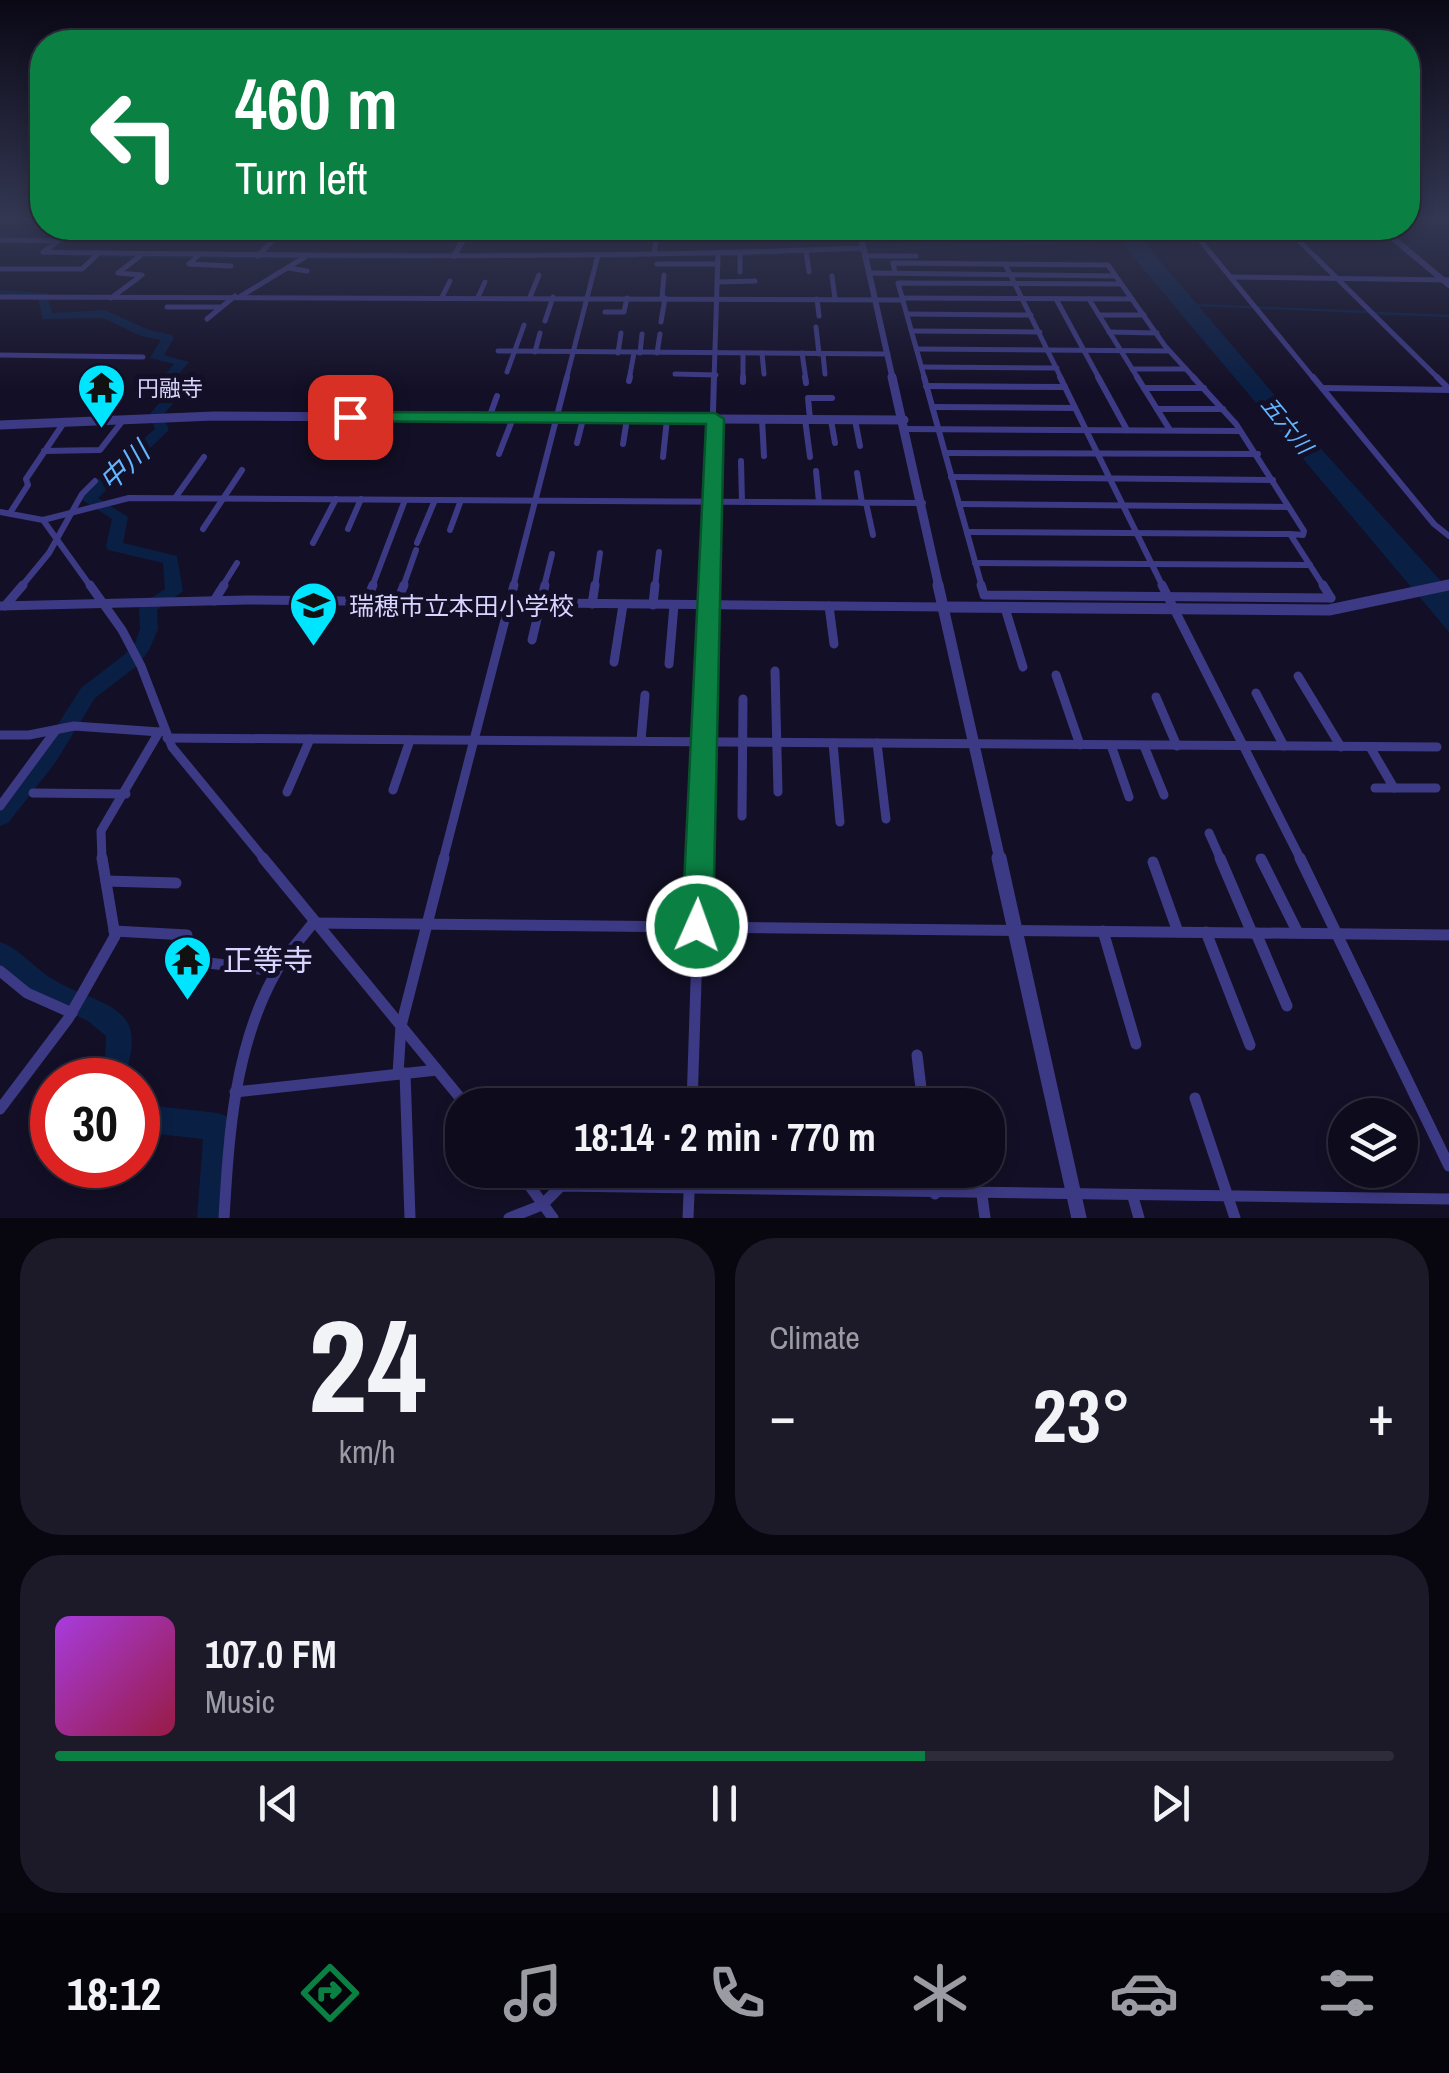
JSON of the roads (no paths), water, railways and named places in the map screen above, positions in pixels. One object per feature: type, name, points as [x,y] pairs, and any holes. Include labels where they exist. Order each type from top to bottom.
[{"type":"street","points":[[111,298],[140,277]]},
{"type":"street","points":[[207,319],[219,307],[272,277]]},
{"type":"street","points":[[530,297],[538,277]]},
{"type":"street","points":[[410,1218],[400,1026],[592,277]]},
{"type":"street","points":[[661,322],[664,277]]},
{"type":"street","points":[[692,1088],[718,277]]},
{"type":"street","points":[[832,277],[835,299]]},
{"type":"street","points":[[871,277],[1080,1218]]},
{"type":"street","points":[[1012,277],[1136,533],[1246,746],[1449,1166]]},
{"type":"street","points":[[967,532],[1303,535],[1258,454],[1169,351],[1116,277]]},
{"type":"street","points":[[1232,277],[1447,282]]},
{"type":"street","points":[[1232,277],[1434,524],[1449,536]]},
{"type":"street","points":[[1335,278],[1449,389]]},
{"type":"street","points":[[263,282],[277,284]]},
{"type":"street","points":[[442,297],[450,282]]},
{"type":"street","points":[[478,297],[485,282]]},
{"type":"street","points":[[718,282],[755,282]]},
{"type":"street","points":[[1122,284],[898,284],[984,595],[1331,598],[1290,534]]},
{"type":"street","points":[[0,297],[1132,299]]},
{"type":"street","points":[[545,321],[553,297]]},
{"type":"street","points":[[605,312],[624,312],[626,298]]},
{"type":"street","points":[[1056,298],[1128,430]]},
{"type":"street","points":[[817,299],[819,316]]},
{"type":"street","points":[[1089,299],[1170,430]]},
{"type":"street","points":[[166,307],[219,307]]},
{"type":"street","points":[[907,314],[1031,315]]},
{"type":"street","points":[[1099,314],[1144,315]]},
{"type":"street","points":[[507,372],[524,325]]},
{"type":"street","points":[[816,327],[826,374]]},
{"type":"street","points":[[912,331],[1040,332]]},
{"type":"street","points":[[1110,332],[1157,333]]},
{"type":"street","points":[[618,352],[621,333]]},
{"type":"street","points":[[535,352],[540,334]]},
{"type":"street","points":[[629,382],[642,334]]},
{"type":"street","points":[[657,353],[660,334]]},
{"type":"street","points":[[916,349],[1169,351]]},
{"type":"street","points":[[498,352],[888,354]]},
{"type":"street","points":[[742,353],[743,382]]},
{"type":"street","points":[[762,353],[764,374]]},
{"type":"street","points":[[802,354],[806,383]]},
{"type":"street","points":[[1,356],[143,357]]},
{"type":"street","points":[[922,367],[1057,368]]},
{"type":"street","points":[[1132,368],[1186,369]]},
{"type":"street","points":[[674,374],[716,374]]},
{"type":"street","points":[[926,386],[1065,387]]},
{"type":"street","points":[[1144,388],[1204,388]]},
{"type":"street","points":[[1324,388],[1449,389]]},
{"type":"street","points":[[488,418],[497,396]]},
{"type":"street","points":[[810,457],[808,398],[832,398]]},
{"type":"street","points":[[932,407],[1076,408]]},
{"type":"street","points":[[1157,409],[1222,409]]},
{"type":"street","points":[[0,424],[151,418],[762,419],[854,420],[939,429],[1239,431]]},
{"type":"street","points":[[499,454],[513,418]]},
{"type":"street","points":[[44,451],[100,450],[124,419]]},
{"type":"street","points":[[577,443],[582,419]]},
{"type":"street","points":[[623,444],[627,419]]},
{"type":"street","points":[[663,457],[667,419]]},
{"type":"street","points":[[762,419],[764,456]]},
{"type":"street","points":[[832,420],[835,443]]},
{"type":"street","points":[[854,420],[860,446]]},
{"type":"street","points":[[10,512],[64,421]]},
{"type":"street","points":[[945,453],[1258,454]]},
{"type":"street","points":[[175,498],[204,457]]},
{"type":"street","points":[[741,461],[742,502]]},
{"type":"street","points":[[203,529],[242,470]]},
{"type":"street","points":[[816,471],[819,502]]},
{"type":"street","points":[[857,474],[874,534]]},
{"type":"street","points":[[952,477],[1273,480]]},
{"type":"street","points":[[3,606],[49,553],[94,481]]},
{"type":"street","points":[[0,512],[42,520],[121,498],[923,503]]},
{"type":"street","points":[[313,543],[336,499]]},
{"type":"street","points":[[348,529],[361,499]]},
{"type":"street","points":[[366,602],[405,500]]},
{"type":"street","points":[[397,603],[435,500]]},
{"type":"street","points":[[450,530],[461,500]]},
{"type":"street","points":[[959,504],[1288,507]]},
{"type":"street","points":[[42,520],[103,602],[141,666],[164,734],[313,923],[451,1088]]},
{"type":"street","points":[[652,605],[659,552]]},
{"type":"street","points":[[592,604],[600,553]]},
{"type":"street","points":[[532,640],[552,554]]},
{"type":"street","points":[[214,601],[237,563]]},
{"type":"street","points":[[975,563],[1310,565]]},
{"type":"street","points":[[3,606],[214,601],[1329,610],[1449,585]]},
{"type":"street","points":[[614,662],[623,604]]},
{"type":"street","points":[[669,664],[674,605]]},
{"type":"street","points":[[829,606],[834,644]]},
{"type":"street","points":[[1006,608],[1023,667]]},
{"type":"street","points":[[774,671],[778,792]]},
{"type":"street","points":[[1056,675],[1080,745]]},
{"type":"street","points":[[1298,676],[1341,747]]},
{"type":"street","points":[[1256,694],[1284,746]]},
{"type":"street","points":[[640,740],[645,695]]},
{"type":"street","points":[[1156,697],[1177,746]]},
{"type":"street","points":[[742,816],[743,699]]},
{"type":"street","points":[[0,735],[29,736],[74,726],[164,734],[310,739],[1438,747]]},
{"type":"street","points":[[0,806],[56,730]]},
{"type":"street","points":[[0,1109],[72,1013],[114,931],[99,842],[101,832],[164,734]]},
{"type":"street","points":[[287,792],[310,739]]},
{"type":"street","points":[[393,790],[410,740]]},
{"type":"street","points":[[877,743],[886,818]]},
{"type":"street","points":[[833,744],[840,822]]},
{"type":"street","points":[[1111,745],[1128,797]]},
{"type":"street","points":[[1144,746],[1164,796]]},
{"type":"street","points":[[1370,747],[1394,788]]},
{"type":"street","points":[[1374,788],[1436,788]]},
{"type":"street","points":[[33,792],[126,794]]},
{"type":"street","points":[[1209,834],[1287,1006]]},
{"type":"street","points":[[1261,859],[1298,933]]},
{"type":"street","points":[[1153,862],[1178,932]]},
{"type":"street","points":[[106,881],[176,882]]},
{"type":"street","points":[[313,923],[1449,936]]},
{"type":"street","points":[[224,1218],[235,1092],[244,1050],[276,971],[313,923]]},
{"type":"street","points":[[114,931],[187,934],[175,959],[276,971]]},
{"type":"street","points":[[1102,931],[1136,1044]]},
{"type":"street","points":[[1206,932],[1250,1045]]},
{"type":"street","points":[[0,971],[27,993],[72,1013]]},
{"type":"street","points":[[917,1056],[921,1088]]},
{"type":"street","points":[[235,1092],[436,1070]]},
{"type":"street","points":[[1195,1098],[1235,1218]]},
{"type":"street","points":[[509,1218],[542,1205],[562,1186],[982,1195],[1449,1198]]},
{"type":"street","points":[[530,1188],[553,1218]]},
{"type":"street","points":[[934,1188],[934,1194]]},
{"type":"street","points":[[688,1218],[690,1190]]},
{"type":"street","points":[[982,1195],[986,1218]]},
{"type":"street","points":[[1134,1197],[1139,1218]]},
{"type":"water","name":"五六川","points":[[1150,277],[1174,277],[1313,440],[1449,590],[1449,632]]},
{"type":"waterway","name":"中川","points":[[0,293],[43,295],[47,317],[105,314],[145,333],[168,338],[156,358],[183,362],[171,375],[179,389],[156,415],[162,430],[111,474],[89,499],[120,517],[114,546],[171,560],[174,591],[148,608],[149,629],[143,645],[131,660],[88,693],[48,757],[0,817]]},
{"type":"waterway","points":[[1196,305],[1368,312]]},
{"type":"waterway","points":[[1376,313],[1449,316]]},
{"type":"waterway","name":"中川","points":[[0,953],[43,987],[109,1019],[121,1041],[119,1058]]},
{"type":"waterway","name":"中川","points":[[160,1120],[218,1127],[212,1218]]},
{"type":"place","name":"円融寺","points":[[102,430]]},
{"type":"place","name":"瑞穂市立本田小学校","points":[[314,648]]},
{"type":"place","name":"正等寺","points":[[188,1002]]}]
